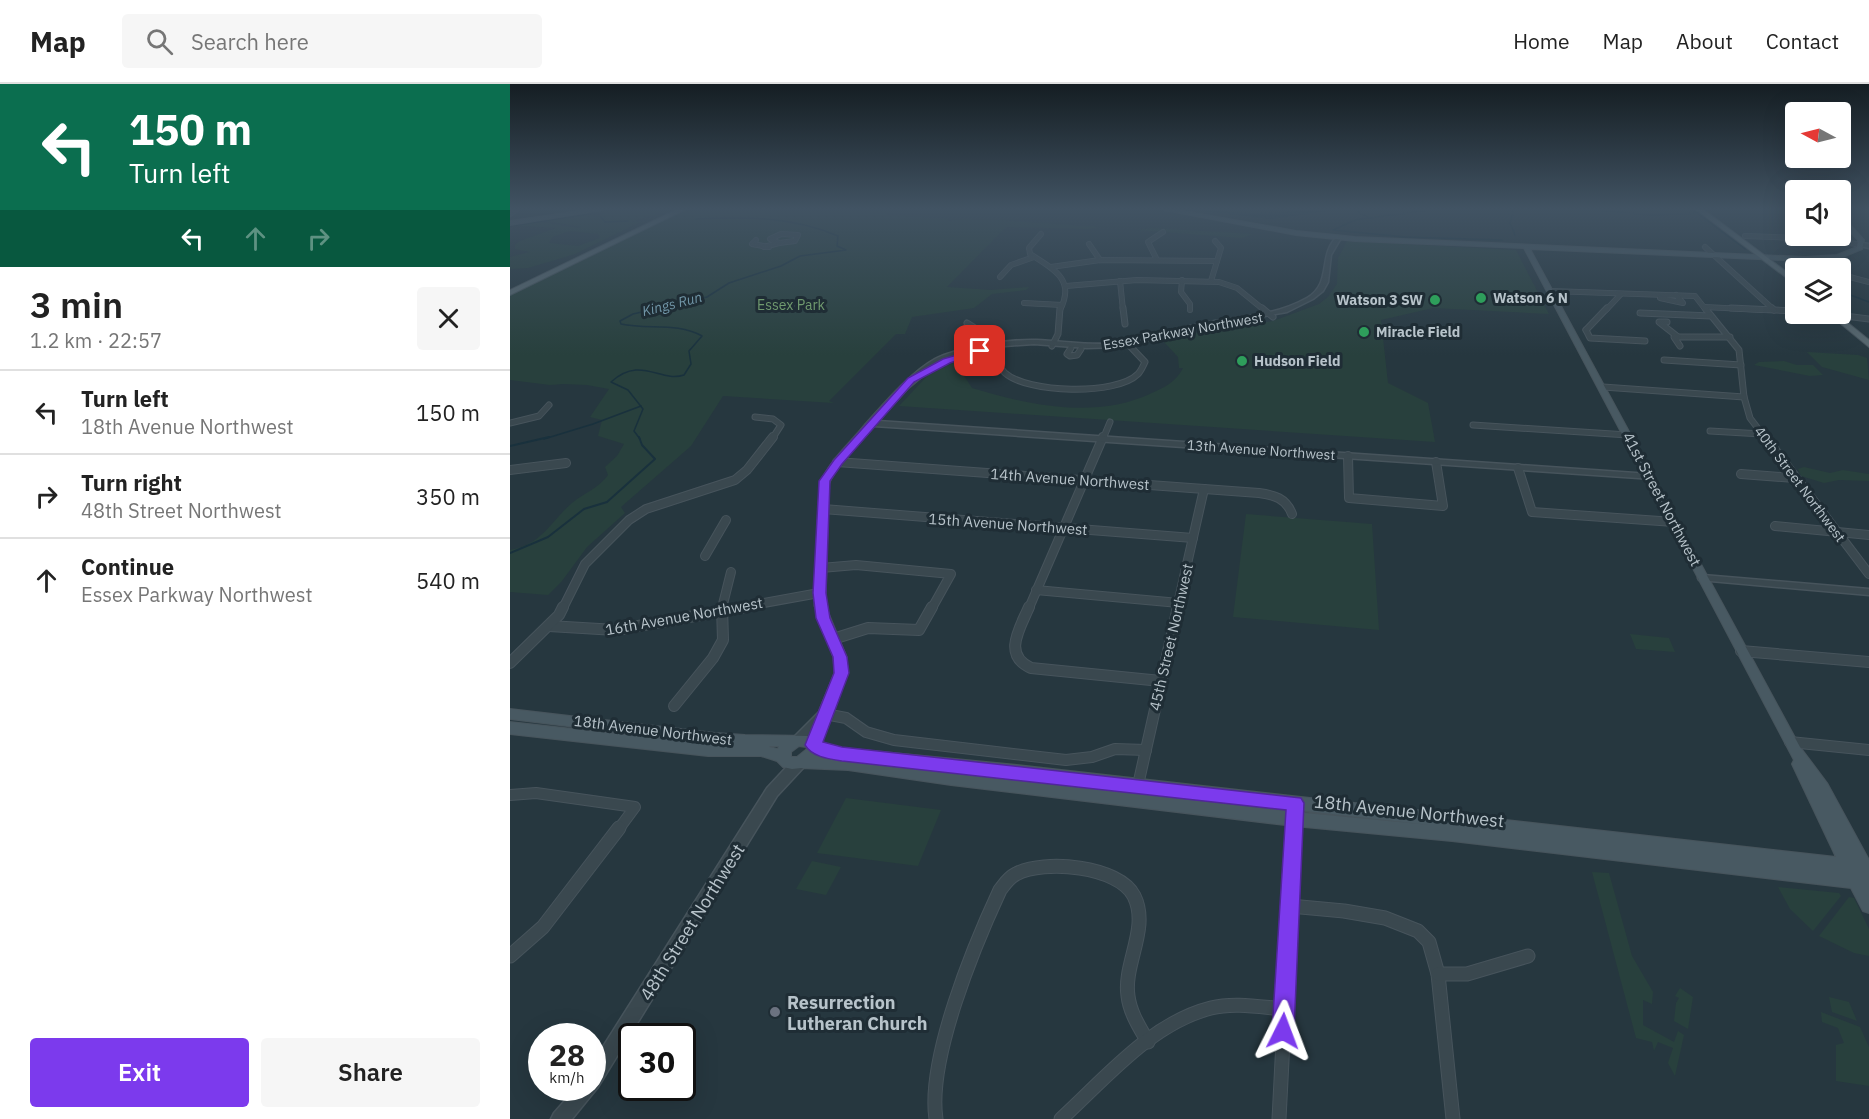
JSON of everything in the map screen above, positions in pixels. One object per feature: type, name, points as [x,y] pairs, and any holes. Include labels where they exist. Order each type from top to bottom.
[{"type":"main road","points":[[510,291],[576,258]]},
{"type":"main road","points":[[510,291],[579,258]]},
{"type":"main road","name":"41st Street Northwest","points":[[1533,258],[1793,747],[1822,789],[1863,873],[1869,905]]},
{"type":"main road","points":[[1770,258],[1785,268]]},
{"type":"main road","points":[[1770,258],[1785,272]]},
{"type":"main road","points":[[1851,320],[1869,335]]},
{"type":"main road","points":[[1844,324],[1869,344]]},
{"type":"main road","name":"18th Avenue Northwest","points":[[514,715],[719,739],[806,740],[827,752],[1138,785],[1295,811]]},
{"type":"main road","name":"18th Avenue Northwest","points":[[510,728],[708,750],[761,750],[783,758],[790,764],[801,762],[848,764],[1085,795],[1295,811],[1863,873]]},
{"type":"main road","points":[[783,758],[788,746],[797,741]]},
{"type":"main road","points":[[801,762],[812,754],[813,744]]},
{"type":"main road","points":[[1085,795],[1097,790],[1126,790],[1138,785]]},
{"type":"street","points":[[999,277],[1011,265],[1030,258]]},
{"type":"street","points":[[1036,258],[1051,267],[1063,279],[1066,286],[1066,296],[1058,313],[1060,333],[1053,345]]},
{"type":"street","name":"Essex Parkway Northwest","points":[[1053,345],[1106,350],[1194,329],[1300,309],[1324,295],[1331,285],[1333,258]]},
{"type":"street","points":[[1718,258],[1774,310]]},
{"type":"street","points":[[1051,267],[1100,260],[1217,261],[1211,281]]},
{"type":"street","points":[[1851,277],[1869,282]]},
{"type":"street","points":[[1182,280],[1181,292],[1190,304],[1190,310]]},
{"type":"street","points":[[1066,286],[1120,281],[1211,281],[1235,286],[1271,316]]},
{"type":"street","points":[[1120,281],[1123,288],[1122,310],[1125,324]]},
{"type":"street","points":[[1551,291],[1638,293],[1676,295],[1683,303],[1638,293]]},
{"type":"street","points":[[1572,330],[1586,330],[1622,294]]},
{"type":"street","name":"40th Street Northwest","points":[[1676,295],[1695,296],[1739,350],[1748,414],[1869,574]]},
{"type":"street","points":[[1024,303],[1062,305]]},
{"type":"street","points":[[1704,307],[1785,310]]},
{"type":"street","points":[[1641,314],[1712,316]]},
{"type":"street","points":[[1851,315],[1869,319]]},
{"type":"street","points":[[1667,322],[1659,322],[1678,337]]},
{"type":"street","points":[[967,323],[983,334],[1000,368],[1015,379],[1043,386],[1088,389],[1114,385],[1139,374],[1144,362],[1130,345]]},
{"type":"street","points":[[1586,330],[1590,338],[1645,341]]},
{"type":"street","points":[[1680,345],[1674,337],[1730,337]]},
{"type":"street","name":"Essex Parkway Northwest","points":[[871,423],[916,376],[957,357],[991,347],[1130,345]]},
{"type":"street","points":[[1664,360],[1741,365]]},
{"type":"street","points":[[1603,387],[1744,397]]},
{"type":"street","points":[[510,423],[539,416],[547,411],[549,405]]},
{"type":"street","points":[[510,663],[549,626],[564,608],[585,564],[633,517],[655,506],[730,482],[747,470],[781,425],[773,419],[755,417]]},
{"type":"street","points":[[1110,422],[1016,637],[1014,651],[1023,665],[1041,669],[1161,681]]},
{"type":"street","points":[[813,744],[841,673],[840,657],[823,618],[819,593],[825,481],[837,462],[871,423]]},
{"type":"street","name":"13th Avenue Northwest","points":[[871,423],[1650,477]]},
{"type":"street","points":[[1473,425],[1628,435]]},
{"type":"street","points":[[1710,431],[1762,434]]},
{"type":"street","points":[[1348,456],[1349,498],[1443,506],[1436,462]]},
{"type":"street","name":"14th Avenue Northwest","points":[[837,462],[1259,493],[1277,497],[1288,504],[1292,514]]},
{"type":"street","points":[[510,470],[566,463]]},
{"type":"street","points":[[1518,468],[1532,512],[1674,522]]},
{"type":"street","points":[[1741,474],[1795,478]]},
{"type":"street","name":"45th Street Northwest","points":[[1138,785],[1204,489]]},
{"type":"street","name":"15th Avenue Northwest","points":[[823,509],[1193,538]]},
{"type":"street","points":[[705,556],[726,520]]},
{"type":"street","points":[[1775,526],[1869,535]]},
{"type":"street","points":[[821,568],[856,565],[951,574],[919,630],[868,628],[833,639]]},
{"type":"street","points":[[674,706],[720,646],[724,634],[721,611],[731,572]]},
{"type":"street","points":[[1703,578],[1869,592]]},
{"type":"street","points":[[1036,590],[1179,603]]},
{"type":"street","name":"16th Avenue Northwest","points":[[549,626],[609,630],[819,593]]},
{"type":"street","points":[[1741,651],[1869,662]]},
{"type":"street","points":[[797,741],[825,714]]},
{"type":"street","points":[[825,714],[846,718],[873,735],[915,743],[1066,760],[1092,757],[1115,749],[1146,750]]},
{"type":"street","points":[[1793,747],[1869,750]]},
{"type":"street","name":"48th Street Northwest","points":[[772,792],[783,758]]},
{"type":"street","name":"48th Street Northwest","points":[[606,1059],[772,792],[801,762]]},
{"type":"street","points":[[510,795],[536,793],[636,807],[543,927],[510,956]]},
{"type":"street","points":[[1279,1119],[1295,811]]},
{"type":"street","points":[[936,1119],[934,1083],[940,1053],[992,906],[1006,882],[1024,871],[1047,867],[1098,871],[1118,878],[1130,890],[1137,905],[1138,923],[1128,973],[1127,996],[1132,1013],[1148,1042]]},
{"type":"street","points":[[1290,906],[1397,921],[1413,929],[1428,941],[1435,956],[1438,974],[1453,1119]]},
{"type":"street","points":[[1438,974],[1467,974],[1528,956]]},
{"type":"street","points":[[1061,1119],[1148,1042],[1186,1016],[1211,1008],[1233,1006],[1284,1009]]},
{"type":"street","points":[[560,1119],[576,1101]]},
{"type":"green space","points":[[510,258],[561,258],[528,268],[510,269]]},
{"type":"green space","name":"Essex Park","points":[[586,258],[975,258],[947,287],[991,290],[1029,287],[1026,290],[992,294],[974,308],[912,317],[905,334],[896,334],[829,401],[834,403],[723,396],[691,446],[621,507],[625,513],[587,547],[562,581],[548,595],[510,592],[510,550],[531,543],[538,538],[564,510],[600,483],[608,475],[605,467],[617,456],[624,444],[598,436],[602,420],[590,417],[609,389],[587,385],[550,385],[510,380],[510,295]]},
{"type":"green space","points":[[1338,258],[1520,258],[1549,314],[1433,308],[1381,320],[1388,383],[1428,403],[1435,442],[899,406],[929,374],[955,362],[972,388],[1016,400],[1085,408],[1130,401],[1166,386],[1177,377],[1183,368],[1179,368],[1178,357],[1164,342],[1202,331],[1273,321],[1319,304],[1328,297],[1337,284]]},
{"type":"green space","points":[[1807,352],[1858,355],[1867,358],[1869,380],[1822,367]]},
{"type":"green space","points":[[1784,361],[1797,365],[1813,365],[1823,375],[1810,376],[1754,365],[1759,362]]},
{"type":"green space","points":[[1804,467],[1830,473],[1843,470],[1869,474],[1869,481],[1839,480],[1824,483],[1801,476],[1798,469]]},
{"type":"green space","points":[[1246,514],[1372,524],[1379,630],[1233,617]]},
{"type":"green space","points":[[1630,634],[1669,638],[1675,652],[1636,649]]},
{"type":"green space","points":[[846,798],[941,810],[918,866],[817,853]]},
{"type":"green space","points":[[812,861],[841,867],[826,895],[796,889]]},
{"type":"green space","points":[[1592,872],[1609,873],[1632,956],[1653,992],[1652,1004],[1643,1000],[1643,1025],[1674,1042],[1678,1031],[1684,1035],[1675,1076],[1668,1063],[1673,1048],[1658,1042],[1654,1051],[1652,1042],[1636,1038]]},
{"type":"green space","points":[[1778,887],[1839,893],[1841,896],[1813,931],[1790,909]]},
{"type":"green space","points":[[1849,897],[1854,898],[1869,929],[1869,956],[1854,953],[1819,936]]},
{"type":"green space","points":[[1680,988],[1693,997],[1688,1029],[1674,1021],[1676,1003],[1679,998],[1675,996]]},
{"type":"green space","points":[[1829,997],[1849,1002],[1857,1021],[1832,1012]]},
{"type":"green space","points":[[1821,1012],[1860,1027],[1869,1047],[1869,1086],[1836,1081],[1836,1045],[1844,1043],[1838,1028],[1822,1022]]},
{"type":"waterway","name":"Kings Run","points":[[641,406],[628,390],[611,382],[622,374],[641,370],[667,376],[684,375],[691,364],[689,351],[702,336],[683,329],[631,326],[621,324],[620,321],[633,314],[707,297],[729,283],[781,266],[796,258]]},
{"type":"waterway","points":[[1851,295],[1869,302]]},
{"type":"waterway","points":[[544,439],[641,406]]},
{"type":"waterway","name":"Kings Run","points":[[640,438],[634,431],[643,409],[641,406]]},
{"type":"waterway","points":[[510,446],[549,437]]},
{"type":"waterway","name":"Kings Run","points":[[510,553],[548,537],[584,509],[607,502],[655,459],[642,445],[640,438]]},
{"type":"place","name":"Watson 6 N","points":[[1481,298]]},
{"type":"place","name":"Watson 3 SW","points":[[1435,300]]},
{"type":"place","name":"Miracle Field","points":[[1364,332]]},
{"type":"place","name":"Hudson Field","points":[[1242,361]]},
{"type":"place","name":"Resurrection Lutheran Church","points":[[775,1012]]},
{"type":"route","points":[[980,351],[946,361],[911,380],[837,462],[825,481],[820,606],[840,657],[841,673],[838,686],[813,743],[827,752],[842,754],[1295,803],[1283,1031]]}]
